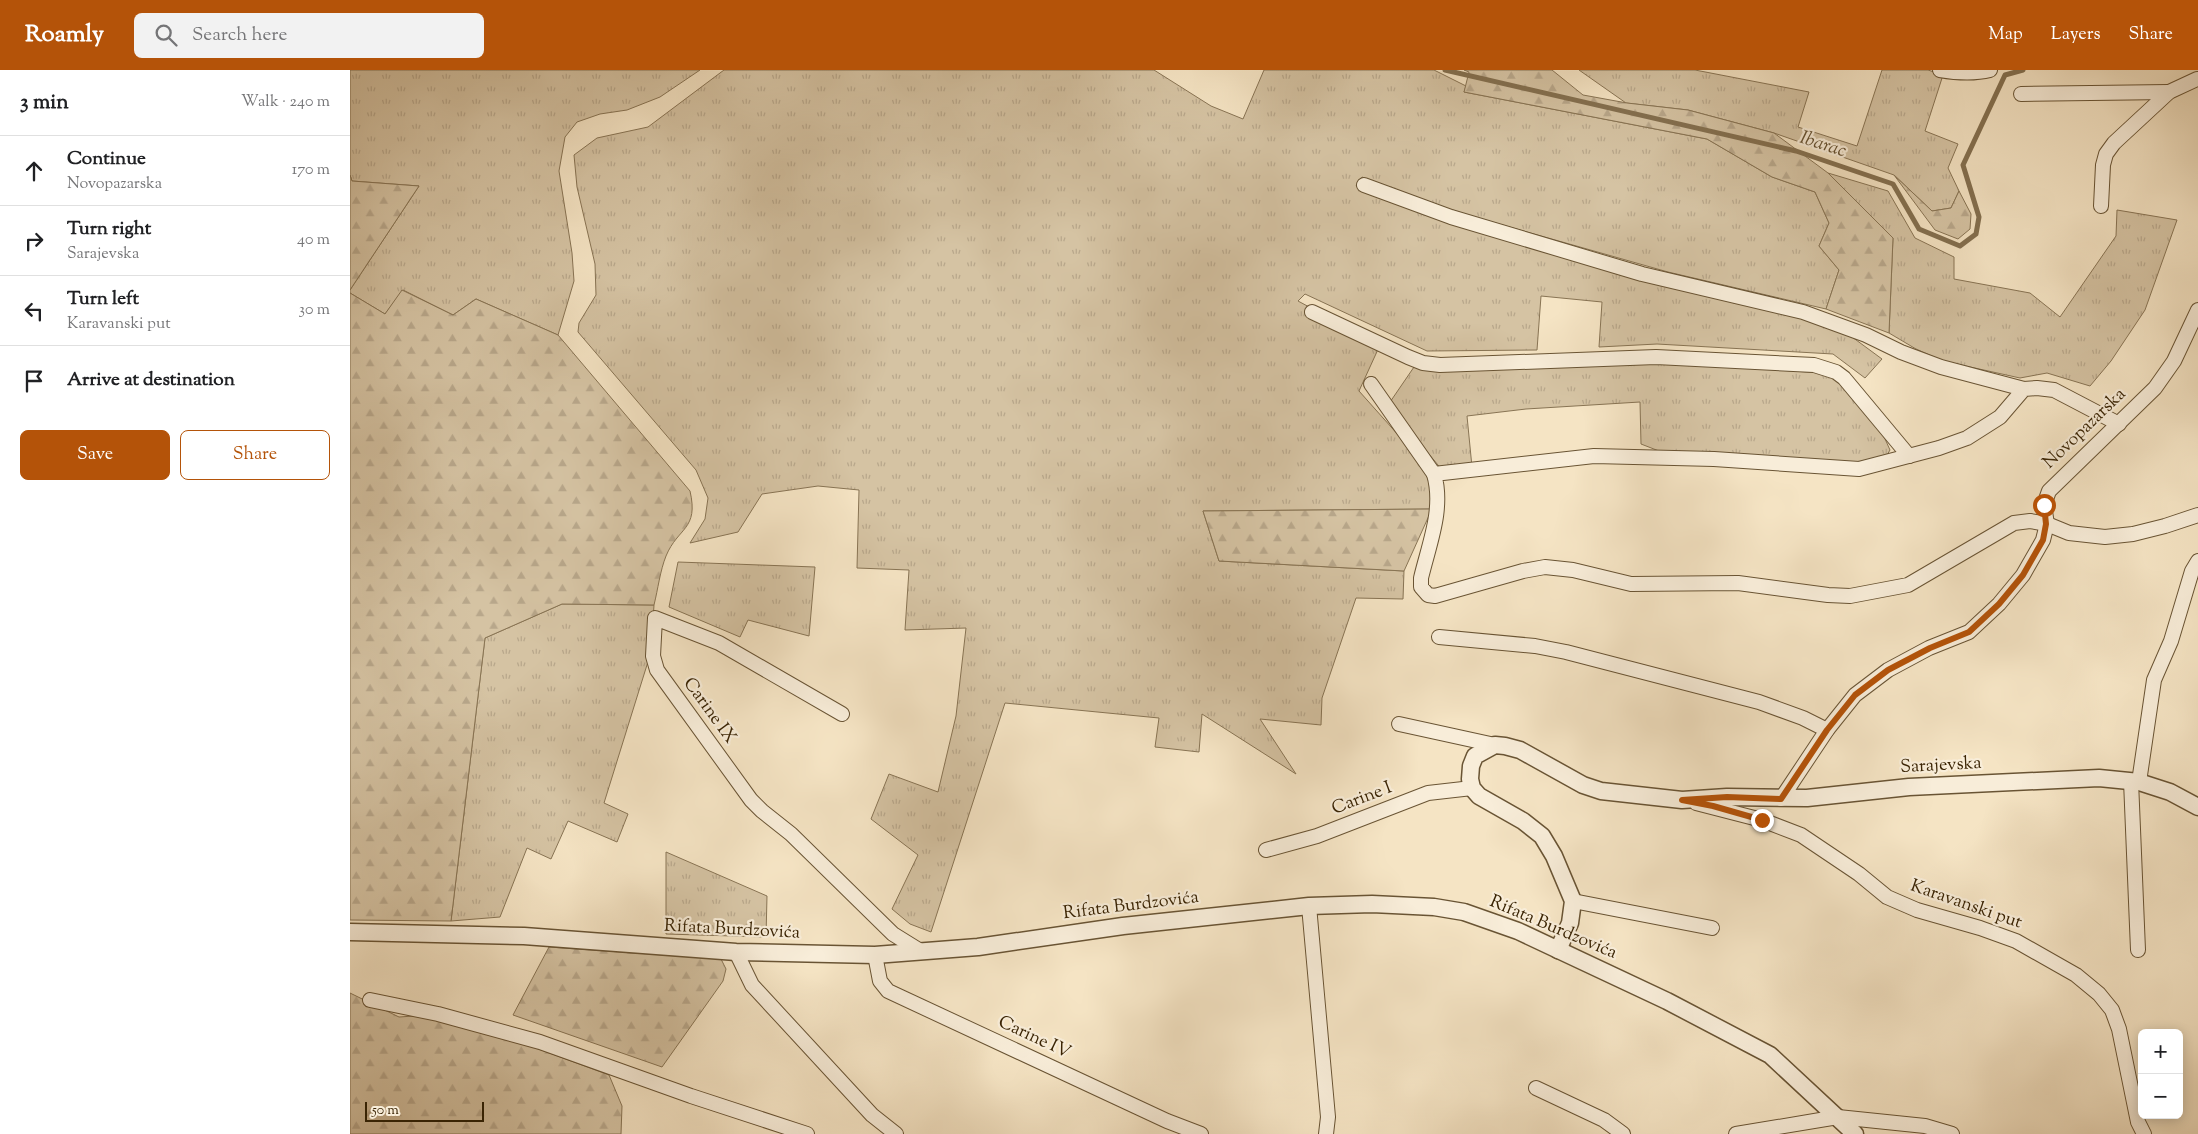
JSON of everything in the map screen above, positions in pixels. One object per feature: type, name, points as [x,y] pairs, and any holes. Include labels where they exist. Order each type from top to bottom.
[{"type":"street","points":[[1940,70],[1957,73],[1990,70]]},
{"type":"street","points":[[2100,206],[2103,166],[2106,154],[2114,143],[2169,92],[2197,77]]},
{"type":"street","points":[[2021,94],[2169,92]]},
{"type":"street","points":[[1364,185],[1451,217],[1642,274],[1803,312],[1866,335],[1901,352],[1941,367],[2024,388],[2054,390],[2119,424]]},
{"type":"street","name":"Novopazarska","points":[[1781,799],[1827,730],[1855,695],[1888,670],[1930,648],[1969,632],[1999,604],[2023,575],[2043,540],[2046,524],[2044,505],[2049,491],[2155,388],[2174,361],[2198,310]]},
{"type":"street","points":[[1312,312],[1408,357],[1423,363],[1440,365],[1656,357],[1819,367],[1836,372],[1844,378],[1909,456]]},
{"type":"street","points":[[1371,384],[1434,474],[1438,489],[1438,507],[1421,578],[1421,587],[1428,595],[1435,596],[1523,571],[1544,567],[1573,570],[1631,584],[1738,583],[1828,595],[1850,596],[1908,585],[2014,523],[2030,521],[2046,524],[2069,533],[2105,537],[2149,530],[2198,515]]},
{"type":"street","points":[[1434,474],[1594,456],[1714,459],[1859,469],[1939,448],[1967,438],[2000,416],[2024,388]]},
{"type":"street","points":[[2138,950],[2135,782],[2154,680],[2171,641],[2192,571],[2198,561]]},
{"type":"street","name":"Carine IX","points":[[842,714],[719,643],[655,618],[653,656],[657,670],[751,800],[762,812],[791,834],[893,934],[922,952]]},
{"type":"street","points":[[1439,637],[1535,646],[1566,652],[1759,702],[1803,718],[1827,730]]},
{"type":"street","points":[[1398,724],[1495,745]]},
{"type":"street","points":[[1495,745],[1475,756],[1471,766],[1470,779],[1472,788],[1479,796],[1523,821],[1542,836],[1554,856],[1573,901],[1570,923],[1558,950]]},
{"type":"street","name":"Sarajevska","points":[[1495,745],[1520,750],[1582,785],[1600,791],[1682,800],[1727,797],[1781,799],[1909,787],[2099,778],[2135,782],[2170,792],[2198,807]]},
{"type":"street","name":"Carine I","points":[[1266,850],[1318,836],[1428,793],[1472,788]]},
{"type":"street","name":"Karavanski put","points":[[1682,800],[1713,806],[1762,820],[1801,835],[1860,874],[1887,897],[1917,910],[1980,928],[2016,941],[2076,975],[2099,994],[2112,1010],[2119,1029],[2138,1122],[2144,1134]]},
{"type":"street","points":[[1573,901],[1712,928]]},
{"type":"street","name":"Rifata Burdzovića","points":[[350,932],[524,936],[736,952],[876,956],[978,947],[1123,926],[1309,906],[1372,904],[1434,907],[1464,912],[1518,931],[1667,1001],[1770,1055],[1855,1134]]},
{"type":"street","points":[[1309,906],[1328,1117],[1326,1134]]},
{"type":"street","points":[[736,952],[752,986],[872,1114],[896,1134]]},
{"type":"street","name":"Carine IV","points":[[876,956],[880,981],[888,991],[1201,1134]]},
{"type":"street","points":[[370,1000],[438,1014],[540,1042],[691,1096],[807,1134]]},
{"type":"street","points":[[1536,1088],[1604,1120],[1623,1134]]},
{"type":"street","points":[[1736,1134],[1838,1117],[1925,1126],[1952,1134]]},
{"type":"green space","points":[[350,70],[700,70],[660,97],[627,110],[600,114],[577,122],[565,137],[559,171],[572,253],[574,281],[558,335],[476,299],[453,315],[403,290],[385,314],[350,293],[350,290],[419,186],[352,181],[350,175]]},
{"type":"green space","points":[[724,70],[1154,70],[1211,106],[1243,119],[1264,70],[1434,70],[1466,86],[1464,92],[1707,139],[1772,177],[1815,192],[1829,223],[1819,246],[1839,270],[1826,309],[1668,272],[1453,211],[1362,177],[1356,186],[1448,222],[1833,323],[1882,359],[1865,378],[1833,354],[1657,344],[1599,347],[1602,302],[1541,296],[1537,350],[1427,351],[1305,294],[1298,301],[1380,345],[1359,391],[1433,474],[1432,509],[1203,511],[1219,561],[1404,571],[1403,599],[1356,598],[1322,698],[1321,725],[1260,719],[1296,774],[1202,714],[1199,752],[1155,747],[1159,718],[1005,703],[931,932],[910,924],[892,909],[918,855],[871,819],[889,774],[938,792],[956,716],[966,628],[905,630],[909,570],[857,568],[859,490],[818,486],[762,494],[738,532],[690,543],[705,519],[708,498],[696,470],[578,332],[579,323],[596,295],[595,264],[577,187],[574,155],[597,138],[648,127]]},
{"type":"green space","points":[[1464,70],[1552,70],[1583,95],[1627,103],[1688,110],[1774,133],[1828,173],[1893,238],[1889,333],[1826,309],[1839,270],[1819,246],[1829,223],[1815,192],[1772,177],[1707,139],[1464,92],[1469,72]]},
{"type":"green space","points":[[1579,70],[1695,70],[1809,92],[1798,127],[1857,146],[1882,70],[1928,70],[1943,75],[1925,131],[1958,144],[1948,168],[1959,191],[1951,208],[1932,211],[1894,175],[1774,133],[1688,110],[1626,103]]},
{"type":"green space","points":[[1828,173],[1888,191],[1915,238],[1954,257],[1954,279],[2030,293],[2060,317],[2116,236],[2117,210],[2177,220],[2145,310],[2111,361],[2090,386],[2047,373],[2020,378],[1943,361],[1916,349],[1889,333],[1893,238]]},
{"type":"green space","points":[[350,175],[352,181],[419,186],[350,290]]},
{"type":"green space","points":[[1894,175],[1932,211],[1951,208],[1959,191],[1971,214],[1970,229],[1958,239],[1935,230]]},
{"type":"green space","points":[[402,290],[453,315],[476,299],[558,335],[690,491],[692,504],[690,521],[671,546],[666,556],[654,605],[562,604],[485,638],[451,921],[350,920],[350,293],[385,314]]},
{"type":"green space","points":[[1658,362],[1823,373],[1840,379],[1877,421],[1890,450],[1884,460],[1865,463],[1659,451],[1641,444],[1640,402],[1526,409],[1467,416],[1472,467],[1443,471],[1388,405],[1414,367]]},
{"type":"green space","points":[[1432,509],[1404,571],[1219,561],[1203,511]]},
{"type":"green space","points":[[678,562],[815,567],[809,636],[748,620],[740,637],[669,607]]},
{"type":"green space","points":[[562,604],[654,605],[651,652],[604,803],[628,814],[617,842],[568,821],[551,859],[527,848],[500,917],[451,921],[485,638]]},
{"type":"green space","points":[[666,852],[767,896],[766,937],[666,934]]},
{"type":"green space","points":[[549,947],[721,959],[726,969],[723,981],[662,1067],[513,1015]]},
{"type":"green space","points":[[350,993],[399,1017],[444,1014],[609,1075],[622,1106],[621,1134],[350,1134]]},
{"type":"waterway","name":"Ibarac","points":[[1445,70],[1796,151],[1893,184],[1919,229],[1960,246],[1976,234],[1979,217],[1963,165],[2005,75],[2023,70]]},
{"type":"route","points":[[1762,820],[1713,806],[1682,800],[1727,797],[1781,799],[1827,730],[1855,695],[1888,670],[1930,648],[1969,632],[1999,604],[2023,575],[2043,540],[2046,524],[2044,505]]}]
